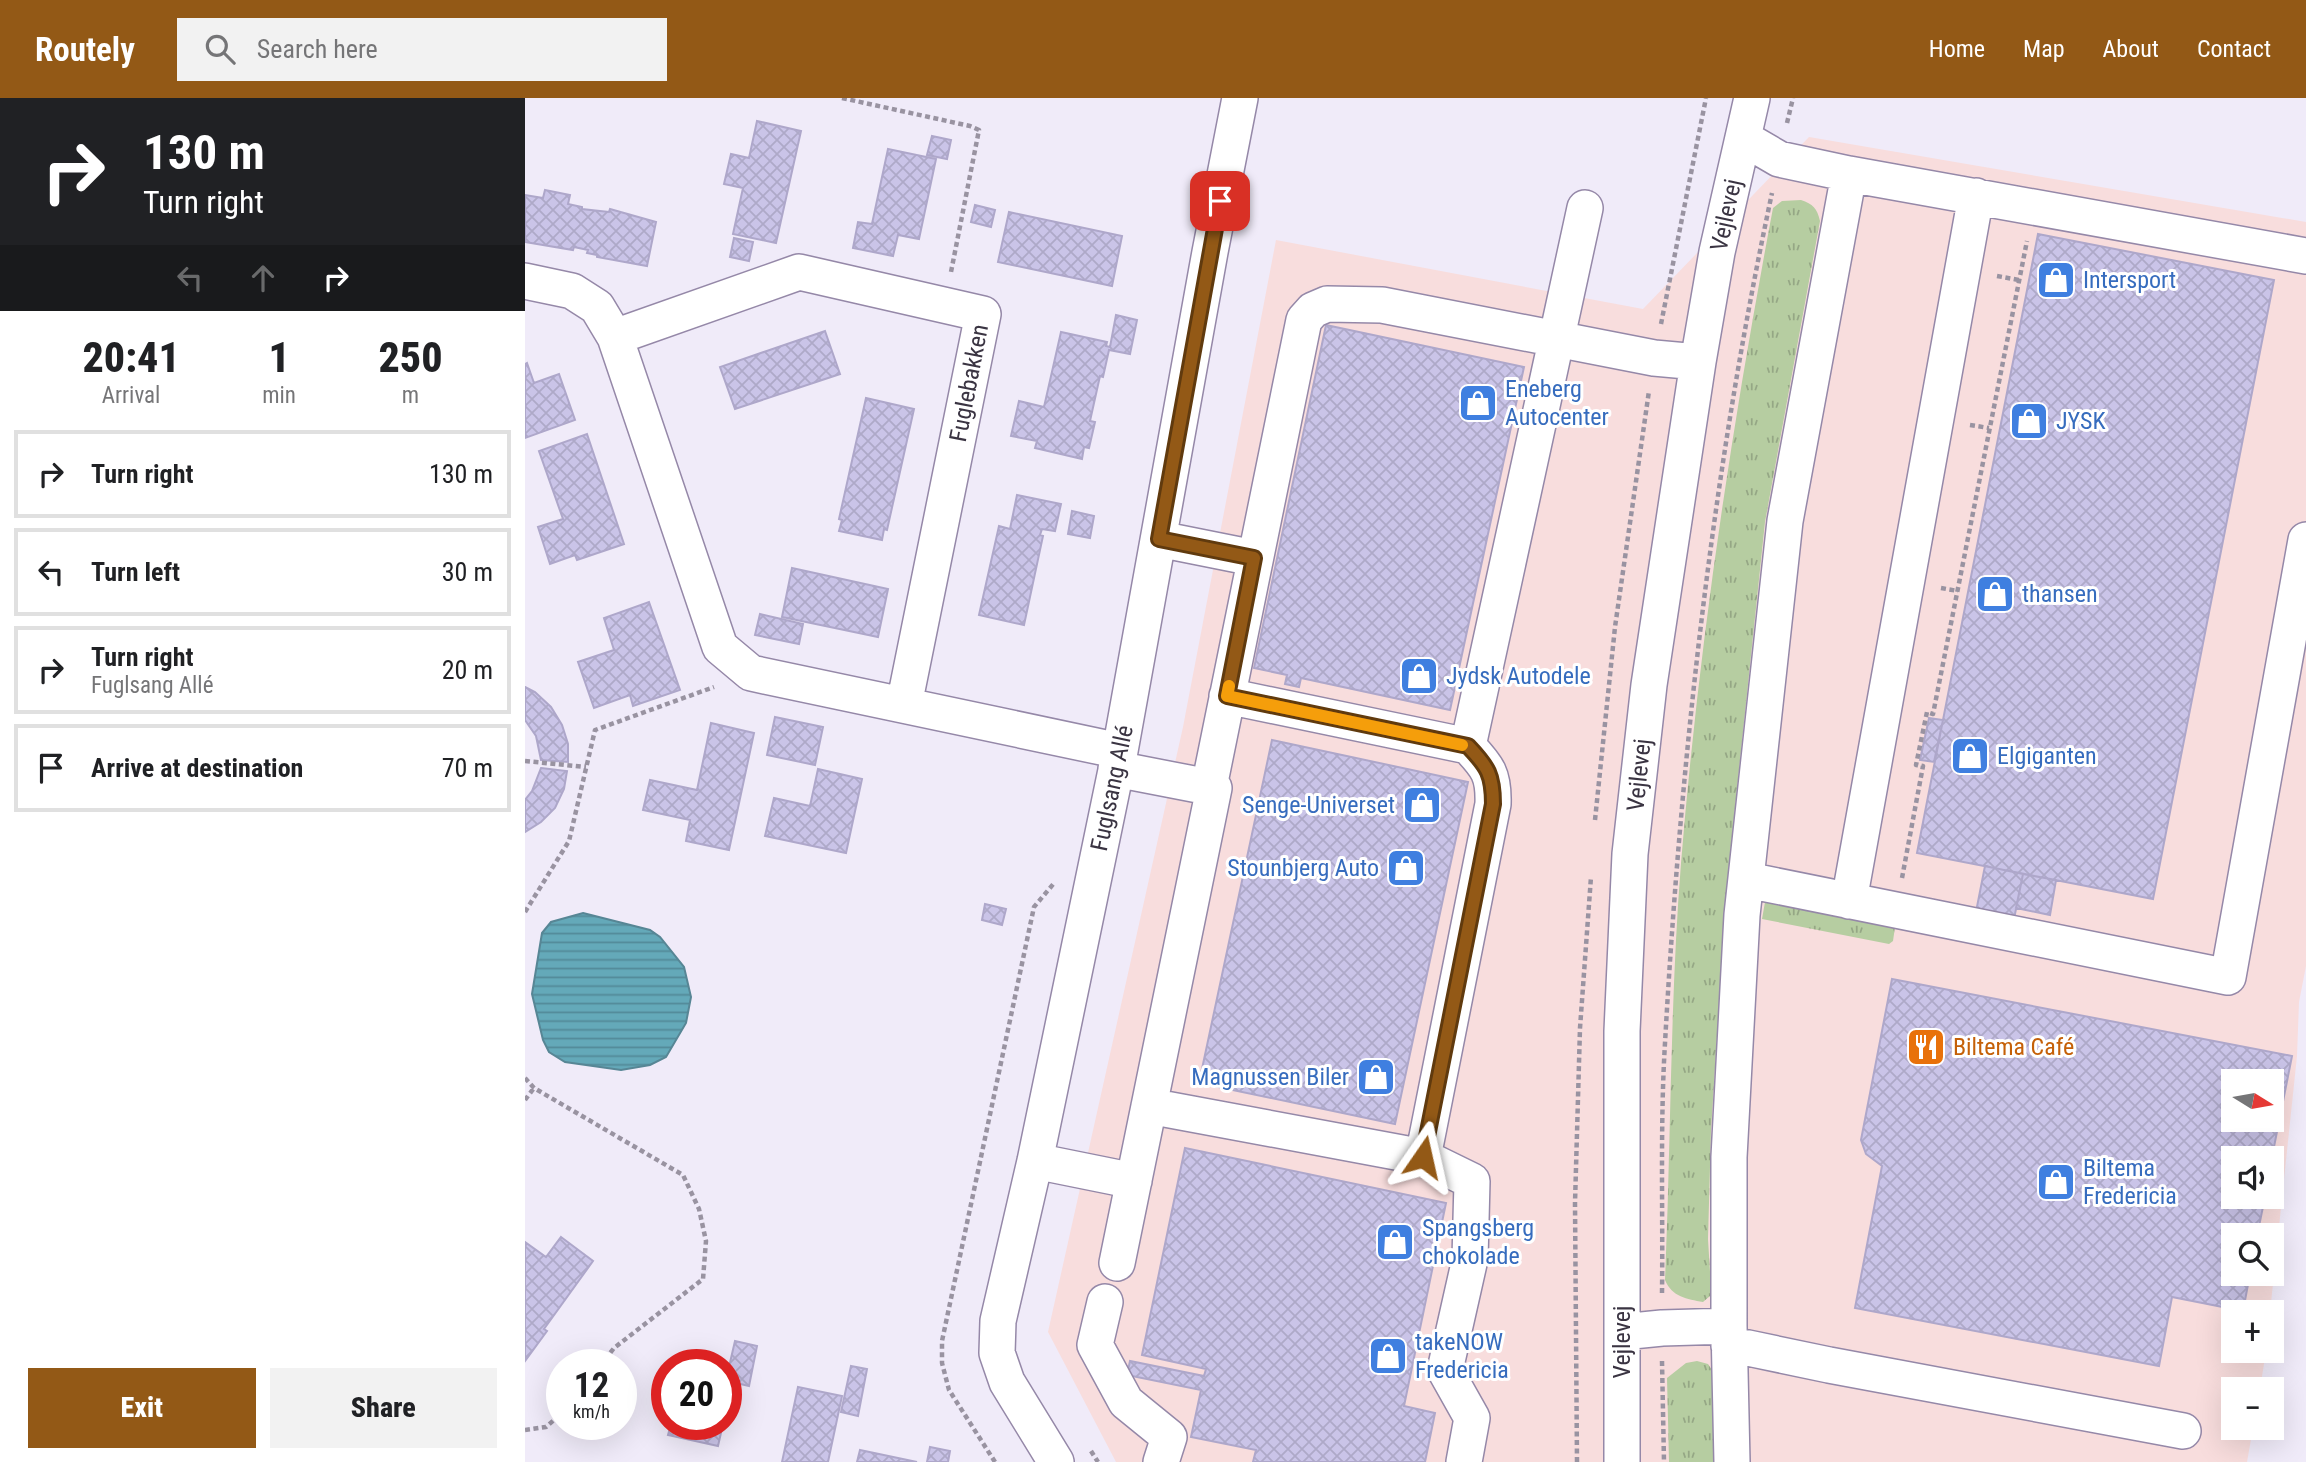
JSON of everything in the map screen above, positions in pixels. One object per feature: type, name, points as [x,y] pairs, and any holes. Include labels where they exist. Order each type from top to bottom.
[{"type":"street","name":"Fuglsang Allé","points":[[1056,1462],[1007,1382],[997,1353],[998,1321],[1035,1161],[1118,760],[1240,98]]},
{"type":"street","name":"Vejlevej","points":[[1622,1462],[1622,1031],[1630,854],[1649,685],[1698,362],[1717,252],[1752,98]]},
{"type":"street","points":[[1743,138],[1779,159],[1849,174],[2306,256]]},
{"type":"street","points":[[1732,1462],[1729,1157],[1738,957],[1784,521],[1849,174]]},
{"type":"street","points":[[1849,901],[1976,196]]},
{"type":"street","points":[[1468,746],[1585,208]]},
{"type":"street","name":"Fuglebakken","points":[[615,337],[799,272],[983,314],[904,705]]},
{"type":"street","points":[[525,281],[572,291],[597,307],[615,337],[720,647],[751,673],[904,705],[1118,760],[1214,788],[1117,1263]]},
{"type":"street","points":[[1209,787],[1304,320],[1313,310],[1327,304],[1382,305],[1654,358],[1698,362]]},
{"type":"street","points":[[1159,539],[1254,558]]},
{"type":"street","points":[[1747,880],[2228,977],[2306,540]]},
{"type":"street","points":[[1227,696],[1468,746],[1486,764],[1493,783],[1493,804],[1423,1157]]},
{"type":"street","points":[[1149,1106],[1423,1157],[1472,1181],[1470,1259],[1444,1370],[1472,1418],[1464,1462]]},
{"type":"street","points":[[1035,1161],[1134,1181]]},
{"type":"street","points":[[1105,1302],[1095,1345],[1126,1402],[1169,1437],[1161,1462]]},
{"type":"street","points":[[1622,1332],[1662,1328],[1729,1336],[1748,1348],[2183,1431]]},
{"type":"path","points":[[842,98],[970,125],[979,130],[945,305]]},
{"type":"path","points":[[1664,1462],[1662,1328],[1665,1042],[1674,899],[1691,709],[1737,372],[1793,98]]},
{"type":"path","points":[[1896,909],[1923,766],[1916,765],[1927,712],[1933,714],[2034,206]]},
{"type":"path","points":[[525,912],[569,841],[595,730],[751,673]]},
{"type":"path","points":[[525,761],[586,767]]},
{"type":"path","points":[[995,1462],[949,1390],[942,1363],[942,1341],[1034,907],[1058,875]]},
{"type":"path","points":[[525,1077],[534,1088],[683,1175],[699,1209],[706,1241],[703,1279],[613,1349]]},
{"type":"path","points":[[525,1100],[534,1088]]},
{"type":"path","points":[[525,1430],[546,1427]]},
{"type":"shaded area","points":[[1809,137],[2306,222],[2306,966],[2299,1002],[2297,1056],[2284,1179],[2284,1146],[2221,1146],[2221,1209],[2281,1209],[2279,1223],[2221,1223],[2221,1286],[2273,1286],[2271,1300],[2221,1300],[2221,1363],[2264,1363],[2262,1377],[2221,1377],[2221,1440],[2251,1440],[2247,1462],[1116,1462],[1048,1332],[1183,727],[1276,240],[1643,309]]},
{"type":"green space","points":[[1801,200],[1814,207],[1820,221],[1765,522],[1726,894],[1711,1131],[1708,1239],[1711,1288],[1710,1296],[1703,1302],[1676,1294],[1665,1280],[1677,915],[1688,781],[1718,534],[1773,208],[1782,201]]},
{"type":"green space","points":[[1765,902],[1895,927],[1893,941],[1889,944],[1762,919]]},
{"type":"green space","points":[[1697,1361],[1708,1364],[1712,1370],[1714,1462],[1669,1462],[1667,1378],[1686,1363]]},
{"type":"water","points":[[583,913],[650,930],[660,937],[684,967],[691,997],[686,1023],[666,1057],[650,1065],[621,1070],[565,1062],[549,1052],[543,1040],[532,994],[542,933],[551,922]]},
{"type":"building","points":[[757,121],[801,131],[776,243],[733,234],[743,188],[724,184],[731,154],[749,158]]},
{"type":"building","points":[[932,136],[951,140],[947,159],[927,155]]},
{"type":"building","points":[[888,149],[936,159],[919,239],[898,235],[893,256],[853,248],[858,222],[872,224]]},
{"type":"building","points":[[545,190],[570,195],[568,204],[582,209],[609,212],[610,209],[656,222],[647,266],[597,257],[587,253],[588,250],[574,247],[573,250],[525,242],[525,195],[543,198]]},
{"type":"building","points":[[975,205],[995,210],[991,227],[971,222]]},
{"type":"building","points":[[1009,212],[1122,236],[1112,286],[998,262]]},
{"type":"building","points":[[2038,234],[2274,280],[2153,899],[1917,853]]},
{"type":"building","points":[[734,238],[753,242],[749,261],[730,257]]},
{"type":"building","points":[[1116,315],[1137,320],[1130,354],[1109,350],[1090,421],[1095,422],[1089,448],[1084,447],[1082,459],[1035,448],[1037,441],[1011,436],[1019,401],[1044,407],[1061,332],[1107,342],[1106,346],[1110,347]]},
{"type":"building","points":[[1326,325],[1524,367],[1450,710],[1301,678],[1299,687],[1285,684],[1287,675],[1254,668]]},
{"type":"building","points":[[825,331],[840,374],[735,409],[720,367]]},
{"type":"building","points":[[527,363],[534,383],[559,374],[575,420],[525,438],[525,364]]},
{"type":"building","points":[[866,398],[914,409],[887,530],[884,529],[882,540],[839,531],[842,520],[839,519]]},
{"type":"building","points":[[587,434],[624,544],[577,560],[575,555],[550,564],[538,527],[563,519],[539,451]]},
{"type":"building","points":[[1017,495],[1061,504],[1055,531],[1042,529],[1040,535],[1043,536],[1024,625],[979,615],[999,526],[1010,529]]},
{"type":"building","points":[[1072,511],[1094,516],[1090,538],[1068,534]]},
{"type":"building","points":[[792,568],[888,589],[878,637],[782,617]]},
{"type":"building","points":[[649,602],[680,690],[633,706],[630,695],[594,708],[578,662],[614,650],[604,618]]},
{"type":"building","points":[[760,614],[803,624],[799,644],[755,635]]},
{"type":"building","points":[[525,687],[535,692],[551,707],[562,725],[568,744],[568,762],[541,760],[536,736],[525,720]]},
{"type":"building","points":[[775,717],[823,727],[815,765],[767,755]]},
{"type":"building","points":[[1929,718],[1943,720],[1934,762],[1920,760]]},
{"type":"building","points":[[711,723],[754,733],[729,850],[686,841],[690,820],[643,810],[650,780],[697,790]]},
{"type":"building","points":[[1272,740],[1468,782],[1395,1124],[1199,1083]]},
{"type":"building","points":[[541,768],[567,771],[564,789],[555,808],[541,822],[525,832],[525,800],[532,791]]},
{"type":"building","points":[[818,769],[862,779],[846,853],[765,836],[774,798],[810,806]]},
{"type":"building","points":[[1985,866],[2023,874],[2013,924],[1975,917]]},
{"type":"building","points":[[2023,874],[2056,880],[2050,915],[2016,908]]},
{"type":"building","points":[[985,904],[1006,909],[1002,925],[982,920]]},
{"type":"building","name":"Biltema Fredericia","points":[[1892,979],[2292,1056],[2284,1096],[2284,1069],[2221,1069],[2221,1132],[2277,1132],[2274,1146],[2221,1146],[2221,1209],[2263,1209],[2260,1223],[2221,1223],[2221,1286],[2248,1286],[2245,1300],[2221,1300],[2221,1307],[2172,1297],[2159,1366],[1855,1308],[1882,1166],[1866,1154],[1861,1140]]},
{"type":"building","points":[[1185,1148],[1446,1203],[1404,1406],[1435,1413],[1425,1462],[1253,1462],[1256,1450],[1191,1437],[1201,1390],[1127,1375],[1130,1361],[1204,1376],[1206,1369],[1142,1355]]},
{"type":"building","points":[[561,1237],[593,1261],[544,1329],[547,1331],[525,1361],[525,1242],[546,1257]]},
{"type":"building","points":[[735,1341],[757,1346],[749,1386],[742,1384],[742,1349],[733,1349]]},
{"type":"building","points":[[851,1366],[867,1369],[858,1416],[841,1412]]},
{"type":"building","points":[[798,1387],[842,1396],[828,1462],[782,1462]]},
{"type":"building","points":[[691,1440],[719,1440],[718,1446]]},
{"type":"building","points":[[930,1447],[950,1451],[948,1462],[927,1462]]},
{"type":"building","points":[[860,1450],[917,1462],[857,1462]]},
{"type":"slow traffic","points":[[1229,686],[1227,696],[1462,745]]},
{"type":"place","name":"Intersport","points":[[2056,280]]},
{"type":"place","name":"Eneberg Autocenter","points":[[1478,403]]},
{"type":"place","name":"JYSK","points":[[2029,421]]},
{"type":"place","name":"thansen","points":[[1995,594]]},
{"type":"place","name":"Jydsk Autodele","points":[[1419,676]]},
{"type":"place","name":"Elgiganten","points":[[1970,756]]},
{"type":"place","name":"Senge-Universet","points":[[1422,805]]},
{"type":"place","name":"Stounbjerg Auto","points":[[1406,868]]},
{"type":"place","name":"Biltema Café","points":[[1926,1047]]},
{"type":"place","name":"Magnussen Biler","points":[[1376,1077]]},
{"type":"place","name":"Biltema Fredericia","points":[[2056,1182]]},
{"type":"place","name":"Spangsberg chokolade","points":[[1395,1242]]},
{"type":"place","name":"takeNOW Fredericia","points":[[1388,1356]]},
{"type":"route","points":[[1220,201],[1159,539],[1254,558],[1227,696],[1468,746],[1486,764],[1493,783],[1493,804],[1423,1157]]}]
